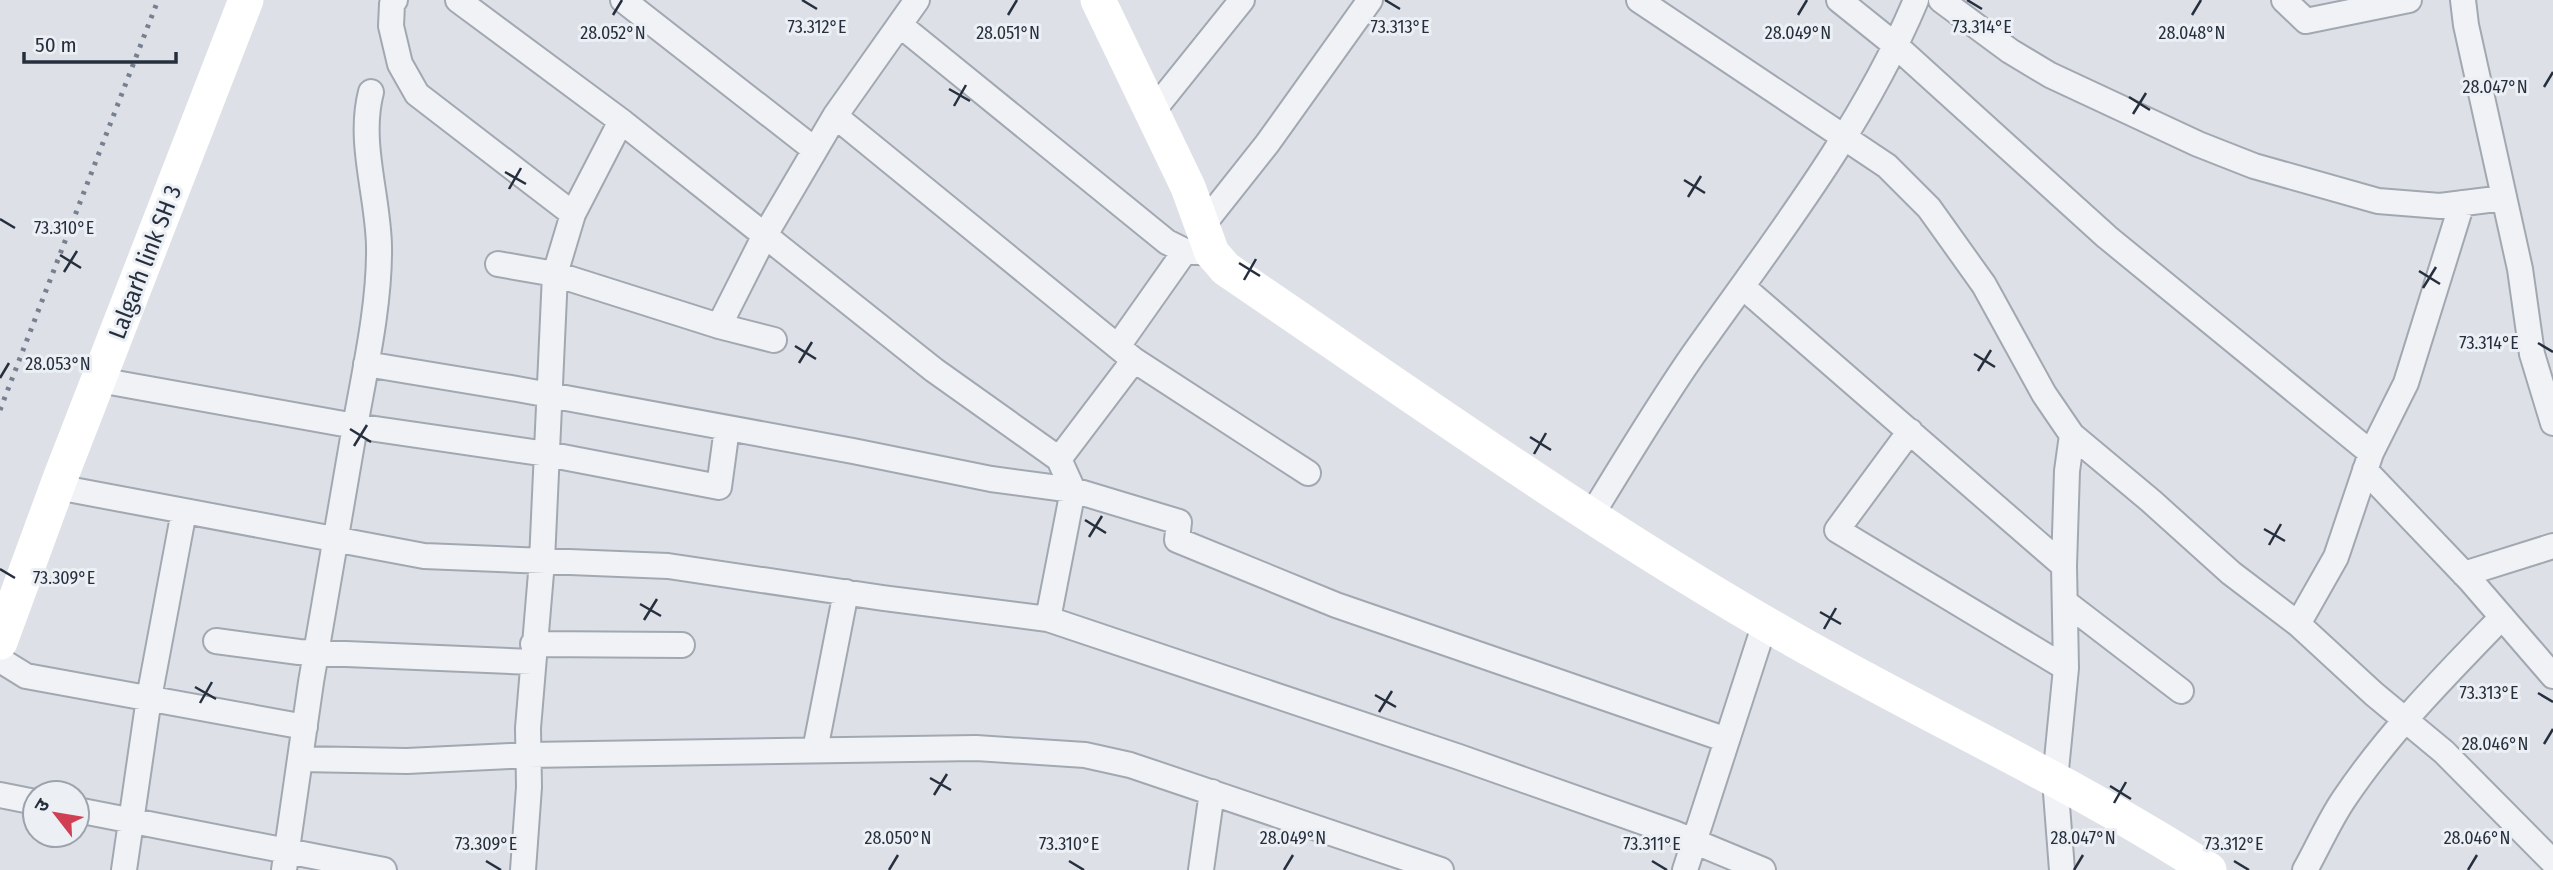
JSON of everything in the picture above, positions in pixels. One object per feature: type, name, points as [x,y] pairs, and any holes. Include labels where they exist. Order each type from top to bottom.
[{"type":"street","name":"Lalgarh link SH 3","points":[[0,642],[57,487],[246,0]]},
{"type":"street","points":[[395,0],[392,4],[391,26],[400,64],[417,94],[573,214]]},
{"type":"street","points":[[458,0],[621,121],[933,370],[1059,459],[1073,490],[1048,619]]},
{"type":"street","points":[[623,0],[815,150]]},
{"type":"street","points":[[719,326],[765,235],[835,116],[917,0]]},
{"type":"street","points":[[1098,0],[1188,187],[1199,243],[1226,269],[1591,516],[1765,622],[2149,831],[2209,870]]},
{"type":"street","points":[[1152,112],[1242,0]]},
{"type":"street","points":[[1059,459],[1199,243],[1370,0]]},
{"type":"street","points":[[1639,0],[1887,166],[1928,208],[1984,285],[2044,394],[2072,435],[2151,500],[2231,573],[2298,624],[2444,752],[2553,862]]},
{"type":"street","points":[[1839,0],[1895,45],[2107,237],[2368,462],[2553,676]]},
{"type":"street","points":[[1591,516],[1692,356],[1743,287],[1844,136],[1895,45],[1916,0]]},
{"type":"street","points":[[1941,0],[2010,51],[2050,75],[2198,144],[2254,166],[2378,201],[2440,206],[2504,198]]},
{"type":"street","points":[[2284,0],[2305,21],[2409,0]]},
{"type":"street","points":[[2463,0],[2466,25],[2519,269],[2532,355],[2553,423]]},
{"type":"street","points":[[900,25],[1167,243],[1199,243]]},
{"type":"street","points":[[285,861],[316,653],[366,364],[379,246],[365,125],[371,92]]},
{"type":"street","points":[[835,116],[1126,353],[1308,473]]},
{"type":"street","points":[[523,870],[555,274],[573,214],[621,121]]},
{"type":"street","points":[[2298,624],[2336,557],[2368,462],[2406,383],[2462,203]]},
{"type":"street","points":[[498,264],[555,274],[719,326],[774,340]]},
{"type":"street","points":[[1743,287],[2064,566]]},
{"type":"street","points":[[366,364],[548,395],[991,479],[1073,490],[1179,522],[1177,540],[1336,605],[1727,740]]},
{"type":"street","points":[[99,380],[355,426],[547,454],[719,487],[727,428]]},
{"type":"street","points":[[1910,431],[1836,530],[2066,668]]},
{"type":"street","points":[[2062,870],[2055,780],[2066,668],[2064,566],[2067,471],[2072,435]]},
{"type":"street","points":[[57,487],[424,556],[668,566],[1048,619],[1459,757],[1694,842],[1763,870]]},
{"type":"street","points":[[124,870],[149,698],[184,512]]},
{"type":"street","points":[[2464,574],[2553,546]]},
{"type":"street","points":[[814,750],[846,592]]},
{"type":"street","points":[[2065,601],[2181,691]]},
{"type":"street","points":[[2305,870],[2342,801],[2405,720],[2502,617]]},
{"type":"street","points":[[1685,870],[1765,622]]},
{"type":"street","points":[[216,640],[316,653],[533,653],[682,645]]},
{"type":"street","points":[[0,660],[26,676],[304,727]]},
{"type":"street","points":[[300,759],[407,761],[528,755],[976,748],[1085,755],[1130,765],[1441,870]]},
{"type":"street","points":[[1201,870],[1212,792]]},
{"type":"street","points":[[0,795],[21,799]]},
{"type":"street","points":[[91,813],[285,861],[384,870]]},
{"type":"railway","points":[[0,410],[158,0]]}]
